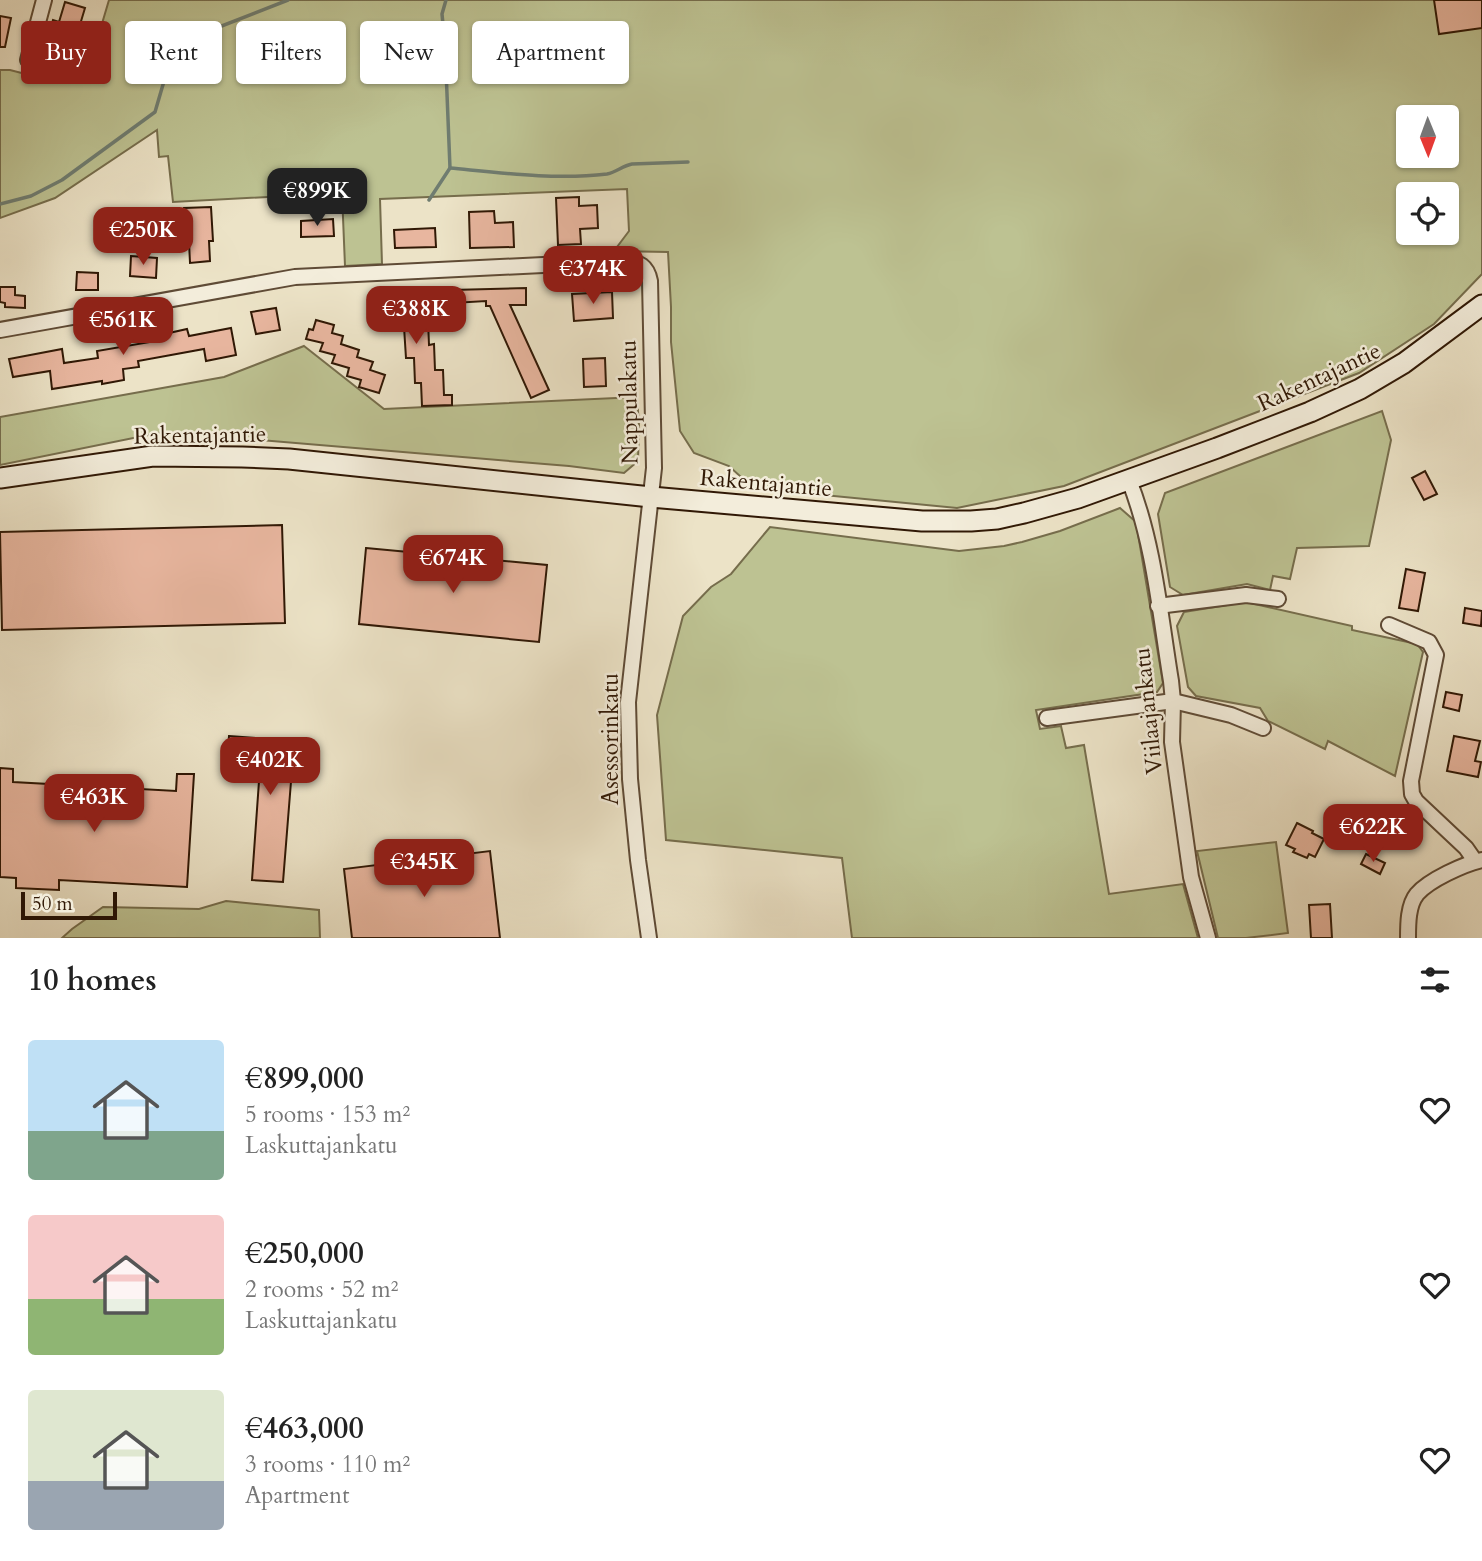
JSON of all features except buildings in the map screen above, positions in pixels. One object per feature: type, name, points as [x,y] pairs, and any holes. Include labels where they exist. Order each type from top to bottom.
[{"type":"street","points":[[38,21],[44,0]]},
{"type":"street","name":"Nappulakatu","points":[[0,330],[295,277],[635,261],[644,265],[650,282],[654,468],[650,497]]},
{"type":"street","name":"Rakentajantie","points":[[0,478],[153,456],[242,457],[922,521],[998,519],[1078,498],[1310,412],[1360,389],[1404,363],[1482,305]]},
{"type":"street","name":"Viilaajankatu","points":[[1129,480],[1145,529],[1173,701],[1172,742],[1191,877],[1208,938]]},
{"type":"street","name":"Asessorinkatu","points":[[649,938],[630,779],[628,702],[650,497]]},
{"type":"street","points":[[1158,606],[1245,595],[1278,600]]},
{"type":"street","points":[[1388,625],[1429,642],[1436,655],[1411,781],[1412,794],[1416,801],[1479,860],[1429,884],[1416,895],[1409,914],[1408,938]]},
{"type":"street","points":[[1047,718],[1173,701],[1231,715],[1263,728]]},
{"type":"green space","points":[[109,0],[1482,0],[1482,274],[1434,324],[1359,373],[1064,486],[957,508],[753,488],[729,466],[694,453],[680,431],[671,342],[668,252],[614,251],[629,231],[627,189],[380,199],[382,264],[345,266],[342,193],[173,202],[168,156],[159,157],[157,130],[55,198],[0,218],[0,70],[21,73],[21,84],[111,84],[111,21],[103,21]]},
{"type":"green space","points":[[304,346],[384,409],[637,397],[638,461],[624,473],[569,466],[163,432],[0,465],[0,417],[224,377]]},
{"type":"green space","points":[[1382,411],[1391,440],[1369,546],[1297,548],[1290,579],[1273,576],[1270,590],[1247,584],[1183,595],[1170,587],[1158,514],[1165,493]]},
{"type":"green space","points":[[1120,508],[1136,522],[1163,683],[1157,692],[1036,710],[1040,729],[1061,726],[1066,748],[1084,745],[1109,894],[1183,884],[1198,938],[852,938],[842,858],[666,840],[657,715],[683,616],[711,587],[731,574],[770,527],[959,551],[1022,542]]},
{"type":"green space","points":[[1246,602],[1417,644],[1423,652],[1395,776],[1328,741],[1325,749],[1268,721],[1260,708],[1196,696],[1188,687],[1177,626],[1184,612]]},
{"type":"green space","points":[[1276,842],[1288,933],[1218,938],[1197,851]]},
{"type":"green space","points":[[226,901],[319,910],[320,938],[62,938],[103,907],[199,909]]},
{"type":"waterway","points":[[0,204],[31,196],[62,180],[155,112],[174,47],[288,0]]},
{"type":"waterway","points":[[429,200],[450,168],[442,14],[446,0]]},
{"type":"waterway","points":[[450,168],[568,176],[607,174],[632,164],[688,162]]}]
